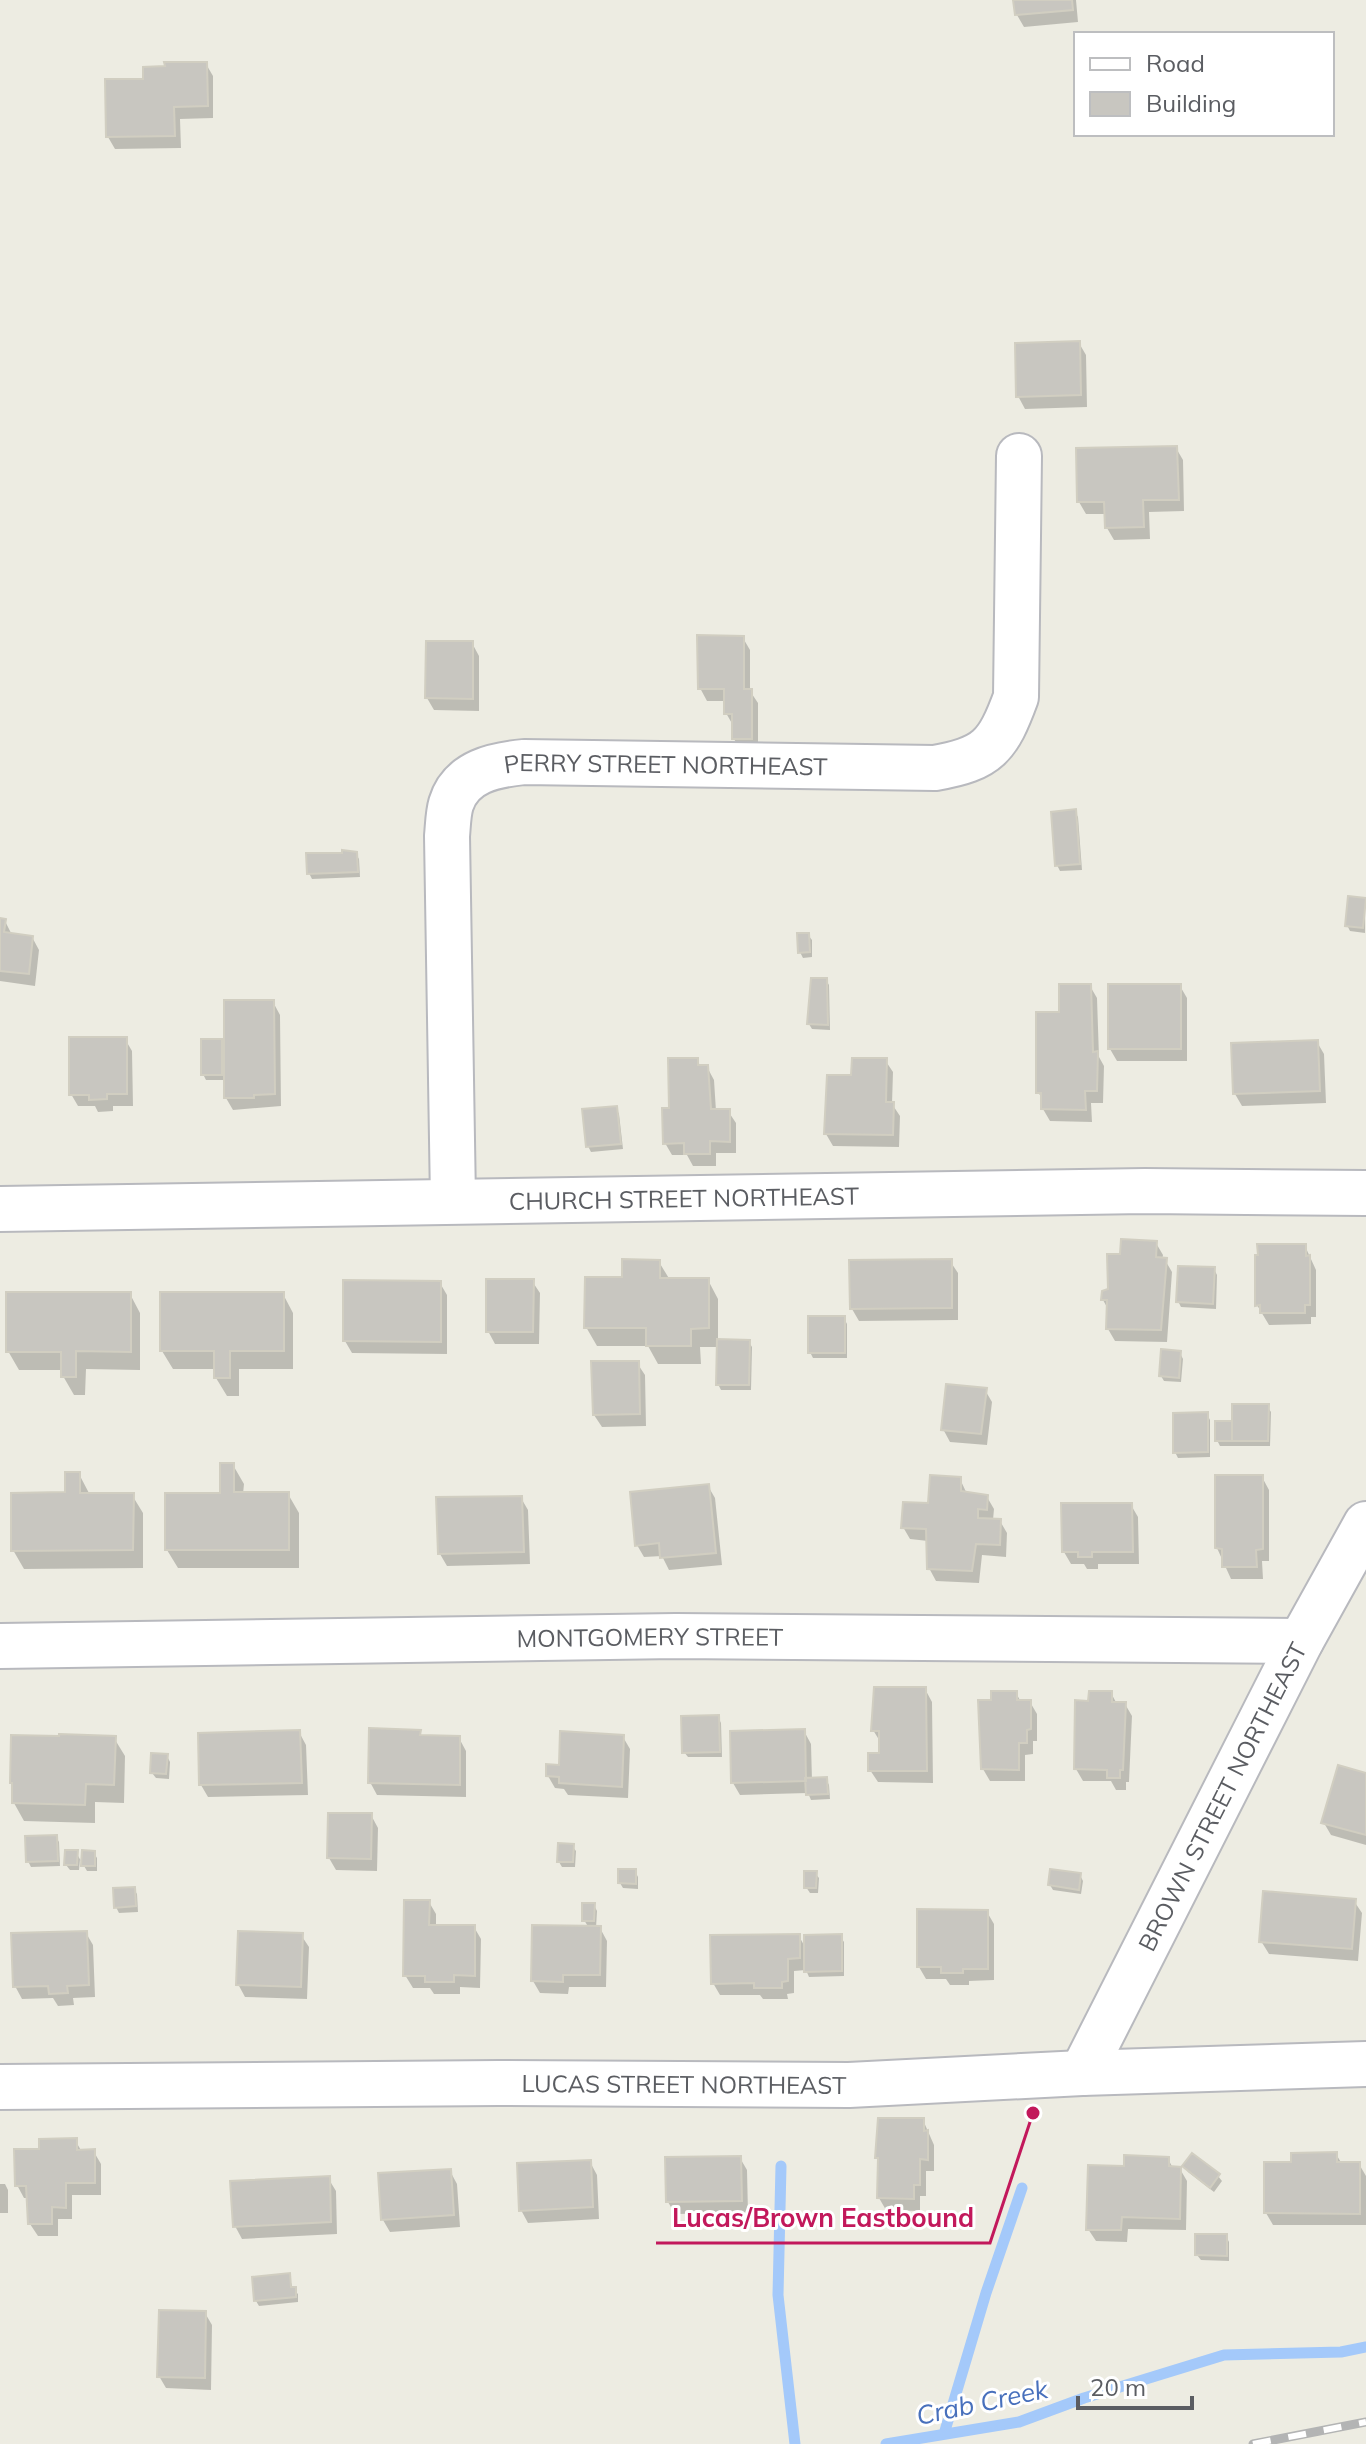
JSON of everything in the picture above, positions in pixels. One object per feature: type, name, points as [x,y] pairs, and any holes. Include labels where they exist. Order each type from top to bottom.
[{"type":"street","name":"PERRY STREET NORTHEAST","points":[[453,1200],[447,836],[451,802],[467,779],[491,766],[524,762],[935,768],[966,763],[989,749],[1005,728],[1016,697],[1019,456]]},
{"type":"street","name":"CHURCH STREET NORTHEAST","points":[[0,1209],[1145,1191],[1366,1193]]},
{"type":"street","name":"BROWN STREET NORTHEAST","points":[[1082,2073],[1301,1641],[1366,1524]]},
{"type":"street","name":"MONTGOMERY STREET","points":[[0,1646],[676,1636],[1301,1641]]},
{"type":"street","name":"LUCAS STREET NORTHEAST","points":[[0,2087],[483,2083],[849,2085],[1082,2073],[1366,2064]]},
{"type":"building","points":[[1013,0],[1072,0],[1073,10],[1015,15]]},
{"type":"building","points":[[164,62],[207,62],[208,106],[174,107],[175,136],[106,137],[105,79],[143,79],[143,67],[165,66]]},
{"type":"building","points":[[1080,341],[1081,395],[1016,397],[1015,343]]},
{"type":"building","points":[[1177,446],[1179,500],[1143,500],[1144,527],[1105,528],[1104,502],[1077,502],[1076,448]]},
{"type":"building","points":[[697,635],[744,636],[744,689],[752,689],[752,739],[732,739],[732,714],[724,714],[724,689],[698,689]]},
{"type":"building","points":[[426,641],[473,641],[473,699],[425,698]]},
{"type":"building","points":[[1076,809],[1080,864],[1055,866],[1051,812]]},
{"type":"building","points":[[342,850],[357,852],[358,872],[307,874],[306,853],[342,853]]},
{"type":"building","points":[[1348,896],[1366,898],[1363,928],[1345,926]]},
{"type":"building","points":[[0,918],[6,919],[4,932],[33,936],[29,974],[0,971]]},
{"type":"building","points":[[797,933],[809,933],[810,952],[798,953]]},
{"type":"building","points":[[811,978],[827,978],[828,1025],[807,1024]]},
{"type":"building","points":[[1059,984],[1091,984],[1093,1052],[1098,1051],[1097,1091],[1085,1091],[1086,1110],[1041,1109],[1041,1093],[1036,1093],[1036,1012],[1059,1012]]},
{"type":"building","points":[[1108,984],[1181,984],[1181,1049],[1108,1049]]},
{"type":"building","points":[[224,1000],[274,1000],[275,1094],[224,1098]]},
{"type":"building","points":[[69,1037],[127,1037],[127,1094],[107,1094],[107,1099],[89,1100],[89,1095],[69,1095]]},
{"type":"building","points":[[201,1039],[222,1039],[222,1075],[201,1075]]},
{"type":"building","points":[[1318,1040],[1320,1091],[1233,1094],[1231,1043]]},
{"type":"building","points":[[668,1058],[698,1058],[698,1065],[708,1065],[711,1109],[730,1109],[730,1142],[710,1141],[710,1154],[684,1154],[684,1143],[663,1144],[662,1108],[669,1108]]},
{"type":"building","points":[[852,1058],[887,1058],[886,1102],[894,1102],[893,1135],[824,1134],[827,1075],[851,1075]]},
{"type":"building","points":[[617,1106],[621,1144],[586,1147],[582,1109]]},
{"type":"building","points":[[1121,1239],[1157,1241],[1156,1257],[1167,1258],[1161,1330],[1106,1329],[1107,1300],[1101,1300],[1102,1291],[1108,1289],[1107,1254],[1120,1254]]},
{"type":"building","points":[[1257,1244],[1306,1244],[1306,1256],[1310,1255],[1310,1305],[1305,1305],[1305,1313],[1260,1313],[1260,1305],[1255,1306]]},
{"type":"building","points":[[622,1259],[660,1260],[660,1278],[709,1278],[709,1328],[691,1329],[691,1346],[646,1346],[646,1328],[584,1328],[585,1277],[622,1277]]},
{"type":"building","points":[[952,1259],[952,1308],[850,1309],[849,1260]]},
{"type":"building","points":[[1178,1266],[1215,1267],[1213,1304],[1176,1302]]},
{"type":"building","points":[[486,1279],[534,1279],[533,1332],[486,1332]]},
{"type":"building","points":[[343,1280],[441,1281],[441,1342],[343,1341]]},
{"type":"building","points":[[6,1292],[131,1292],[131,1352],[76,1351],[76,1377],[61,1377],[61,1352],[6,1352]]},
{"type":"building","points":[[160,1292],[284,1292],[284,1351],[230,1351],[230,1378],[214,1378],[214,1351],[160,1351]]},
{"type":"building","points":[[808,1316],[845,1316],[845,1353],[808,1353]]},
{"type":"building","points":[[717,1339],[750,1340],[749,1385],[716,1385]]},
{"type":"building","points":[[1161,1349],[1181,1351],[1179,1378],[1159,1376]]},
{"type":"building","points":[[591,1361],[639,1361],[640,1414],[593,1415]]},
{"type":"building","points":[[946,1384],[987,1388],[981,1434],[941,1430]]},
{"type":"building","points":[[1232,1404],[1269,1404],[1268,1441],[1232,1441]]},
{"type":"building","points":[[1208,1412],[1208,1452],[1173,1453],[1173,1413]]},
{"type":"building","points":[[1215,1421],[1232,1421],[1232,1441],[1215,1441]]},
{"type":"building","points":[[220,1463],[234,1463],[234,1492],[289,1492],[289,1550],[165,1550],[165,1493],[220,1493]]},
{"type":"building","points":[[65,1472],[80,1472],[80,1493],[134,1493],[133,1550],[11,1551],[11,1493],[65,1492]]},
{"type":"building","points":[[930,1475],[961,1477],[961,1491],[988,1495],[987,1510],[978,1509],[978,1518],[1001,1519],[1000,1545],[976,1544],[972,1571],[927,1569],[926,1529],[901,1528],[903,1502],[928,1503]]},
{"type":"building","points":[[1215,1475],[1263,1475],[1263,1549],[1256,1550],[1257,1567],[1222,1567],[1222,1549],[1215,1548]]},
{"type":"building","points":[[709,1484],[716,1553],[660,1558],[659,1543],[635,1546],[630,1492]]},
{"type":"building","points":[[522,1496],[524,1552],[438,1554],[436,1497]]},
{"type":"building","points":[[1061,1503],[1132,1503],[1133,1552],[1092,1552],[1092,1557],[1078,1557],[1078,1552],[1062,1552]]},
{"type":"building","points":[[874,1687],[926,1687],[927,1771],[868,1771],[868,1753],[879,1753],[879,1731],[871,1731]]},
{"type":"building","points":[[991,1691],[1017,1691],[1017,1700],[1031,1700],[1031,1729],[1027,1730],[1027,1743],[1019,1743],[1019,1770],[981,1769],[978,1700],[991,1700]]},
{"type":"building","points":[[1089,1691],[1112,1691],[1112,1702],[1126,1702],[1120,1778],[1107,1778],[1107,1770],[1074,1769],[1075,1700],[1088,1701]]},
{"type":"building","points":[[719,1715],[720,1752],[682,1753],[681,1716]]},
{"type":"building","points":[[369,1728],[421,1730],[420,1735],[460,1736],[460,1785],[368,1783]]},
{"type":"building","points":[[805,1729],[806,1781],[731,1783],[730,1731]]},
{"type":"building","points":[[300,1730],[302,1783],[199,1785],[198,1733]]},
{"type":"building","points":[[560,1731],[624,1735],[622,1787],[559,1783],[559,1777],[546,1776],[546,1764],[559,1765]]},
{"type":"building","points":[[11,1735],[116,1736],[114,1785],[86,1784],[85,1805],[12,1803]]},
{"type":"building","points":[[151,1753],[168,1754],[166,1774],[150,1773]]},
{"type":"building","points":[[1338,1765],[1366,1773],[1366,1835],[1321,1823]]},
{"type":"building","points":[[827,1777],[828,1794],[806,1795],[805,1778]]},
{"type":"building","points":[[328,1813],[372,1813],[371,1859],[327,1858]]},
{"type":"building","points":[[57,1835],[58,1861],[26,1862],[25,1836]]},
{"type":"building","points":[[558,1843],[574,1844],[573,1862],[557,1862]]},
{"type":"building","points":[[65,1850],[78,1850],[77,1865],[64,1865]]},
{"type":"building","points":[[82,1850],[95,1851],[95,1866],[81,1866]]},
{"type":"building","points":[[618,1869],[636,1869],[636,1884],[618,1883]]},
{"type":"building","points":[[1050,1869],[1081,1873],[1079,1890],[1048,1885]]},
{"type":"building","points":[[804,1871],[817,1871],[816,1888],[804,1888]]},
{"type":"building","points":[[135,1887],[136,1906],[114,1908],[113,1888]]},
{"type":"building","points":[[1263,1891],[1356,1899],[1352,1949],[1259,1942]]},
{"type":"building","points":[[404,1900],[430,1900],[429,1925],[475,1925],[475,1976],[454,1975],[454,1982],[425,1982],[425,1976],[403,1976]]},
{"type":"building","points":[[582,1903],[595,1903],[594,1921],[582,1921]]},
{"type":"building","points":[[917,1909],[988,1910],[988,1969],[941,1973],[941,1967],[917,1967]]},
{"type":"building","points":[[532,1925],[601,1926],[600,1975],[563,1975],[563,1982],[531,1981]]},
{"type":"building","points":[[87,1931],[89,1985],[67,1986],[68,1993],[49,1994],[48,1986],[13,1987],[11,1933]]},
{"type":"building","points":[[238,1931],[303,1933],[301,1987],[236,1985]]},
{"type":"building","points":[[800,1934],[800,1958],[788,1959],[788,1981],[782,1982],[782,1988],[754,1988],[754,1983],[711,1984],[710,1935]]},
{"type":"building","points":[[842,1934],[842,1971],[804,1972],[804,1935]]},
{"type":"building","points":[[878,2118],[924,2118],[924,2131],[928,2130],[928,2160],[920,2159],[920,2185],[914,2185],[914,2199],[877,2198],[878,2158],[875,2158]]},
{"type":"building","points":[[77,2138],[77,2150],[95,2149],[95,2183],[66,2183],[66,2208],[52,2207],[52,2224],[28,2224],[26,2186],[15,2186],[14,2149],[39,2149],[39,2139]]},
{"type":"building","points":[[1337,2152],[1337,2162],[1360,2162],[1360,2214],[1264,2213],[1264,2162],[1291,2162],[1291,2153]]},
{"type":"building","points":[[1192,2153],[1220,2174],[1210,2188],[1182,2166]]},
{"type":"building","points":[[1124,2155],[1169,2157],[1169,2166],[1181,2167],[1180,2219],[1122,2217],[1121,2230],[1086,2230],[1088,2165],[1124,2166]]},
{"type":"building","points":[[741,2156],[742,2201],[666,2202],[665,2157]]},
{"type":"building","points":[[591,2160],[593,2207],[519,2211],[517,2163]]},
{"type":"building","points":[[451,2169],[454,2215],[381,2220],[378,2173]]},
{"type":"building","points":[[330,2176],[331,2222],[233,2227],[230,2181]]},
{"type":"building","points":[[1195,2234],[1227,2234],[1227,2256],[1195,2255]]},
{"type":"building","points":[[290,2273],[291,2287],[296,2287],[296,2297],[254,2301],[252,2277]]},
{"type":"building","points":[[159,2310],[206,2311],[205,2378],[157,2377]]},
{"type":"waterway","points":[[781,2166],[778,2295],[795,2444]]},
{"type":"waterway","points":[[944,2434],[986,2293],[1022,2188]]},
{"type":"waterway","name":"Crab Creek","points":[[886,2444],[1019,2422],[1084,2398],[1224,2355],[1341,2352],[1366,2347]]},
{"type":"railway","points":[[1253,2444],[1366,2422]]},
{"type":"place","name":"Lucas/Brown Eastbound","points":[[1033,2113]]}]
